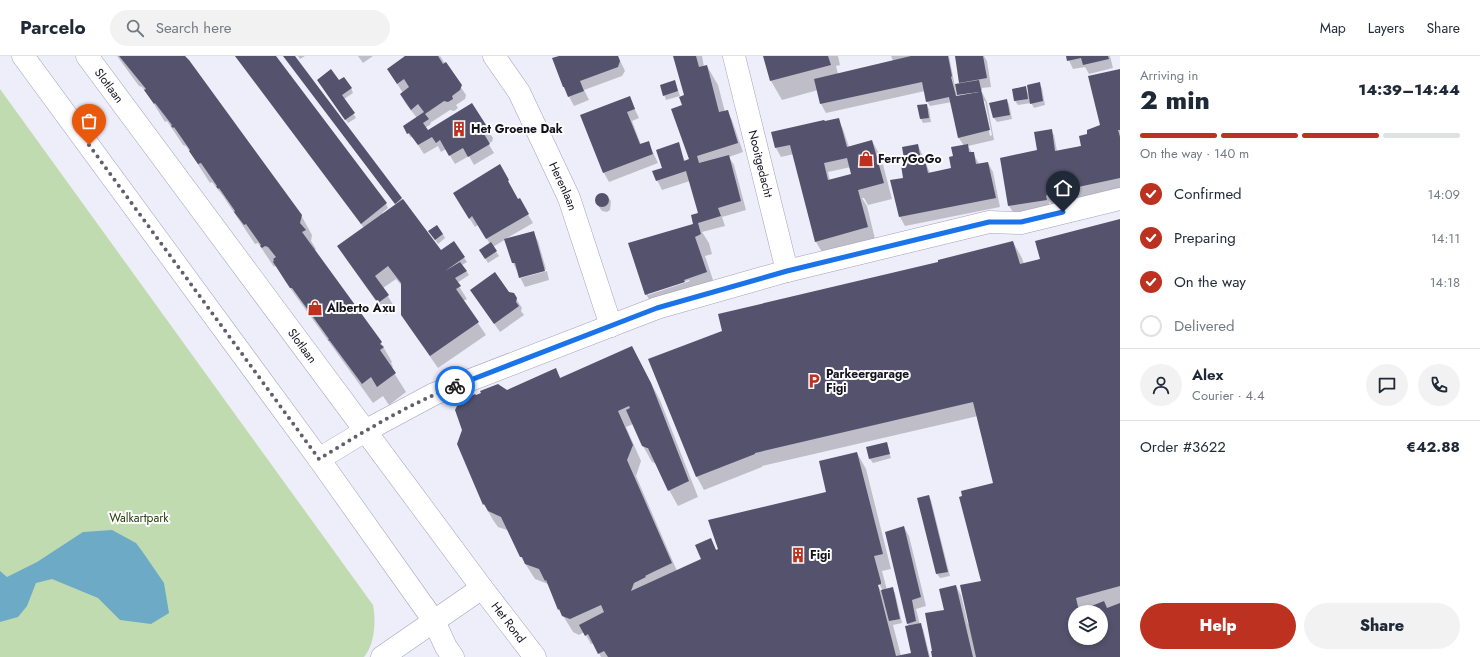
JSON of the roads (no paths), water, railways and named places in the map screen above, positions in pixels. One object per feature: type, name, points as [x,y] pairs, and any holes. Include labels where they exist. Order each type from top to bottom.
[{"type":"street","points":[[23,56],[319,459],[434,621],[450,652]]},
{"type":"street","name":"Slotlaan","points":[[87,56],[482,588]]},
{"type":"street","name":"Herenlaan","points":[[494,56],[519,92],[569,198],[611,326]]},
{"type":"street","name":"Nooitgedacht","points":[[734,56],[787,271]]},
{"type":"street","points":[[319,459],[365,430],[434,394],[657,308],[787,271],[989,222],[1021,222],[1120,199]]},
{"type":"street","points":[[382,657],[482,588]]},
{"type":"street","name":"Het Rond","points":[[482,588],[534,657]]},
{"type":"water","points":[[112,530],[136,543],[164,583],[169,613],[151,624],[120,620],[98,598],[52,579],[36,583],[27,606],[18,617],[0,622],[0,571],[7,577],[37,562],[83,532]]},
{"type":"place","name":"Het Groene Dak","points":[[459,129]]},
{"type":"place","name":"FerryGoGo","points":[[866,159]]},
{"type":"place","name":"Alberto Axu","points":[[315,308]]},
{"type":"place","name":"Parkeergarage Figi","points":[[814,381]]},
{"type":"place","name":"Figi","points":[[798,555]]},
{"type":"park label","name":"Walkartpark","points":[[139,518]]}]
